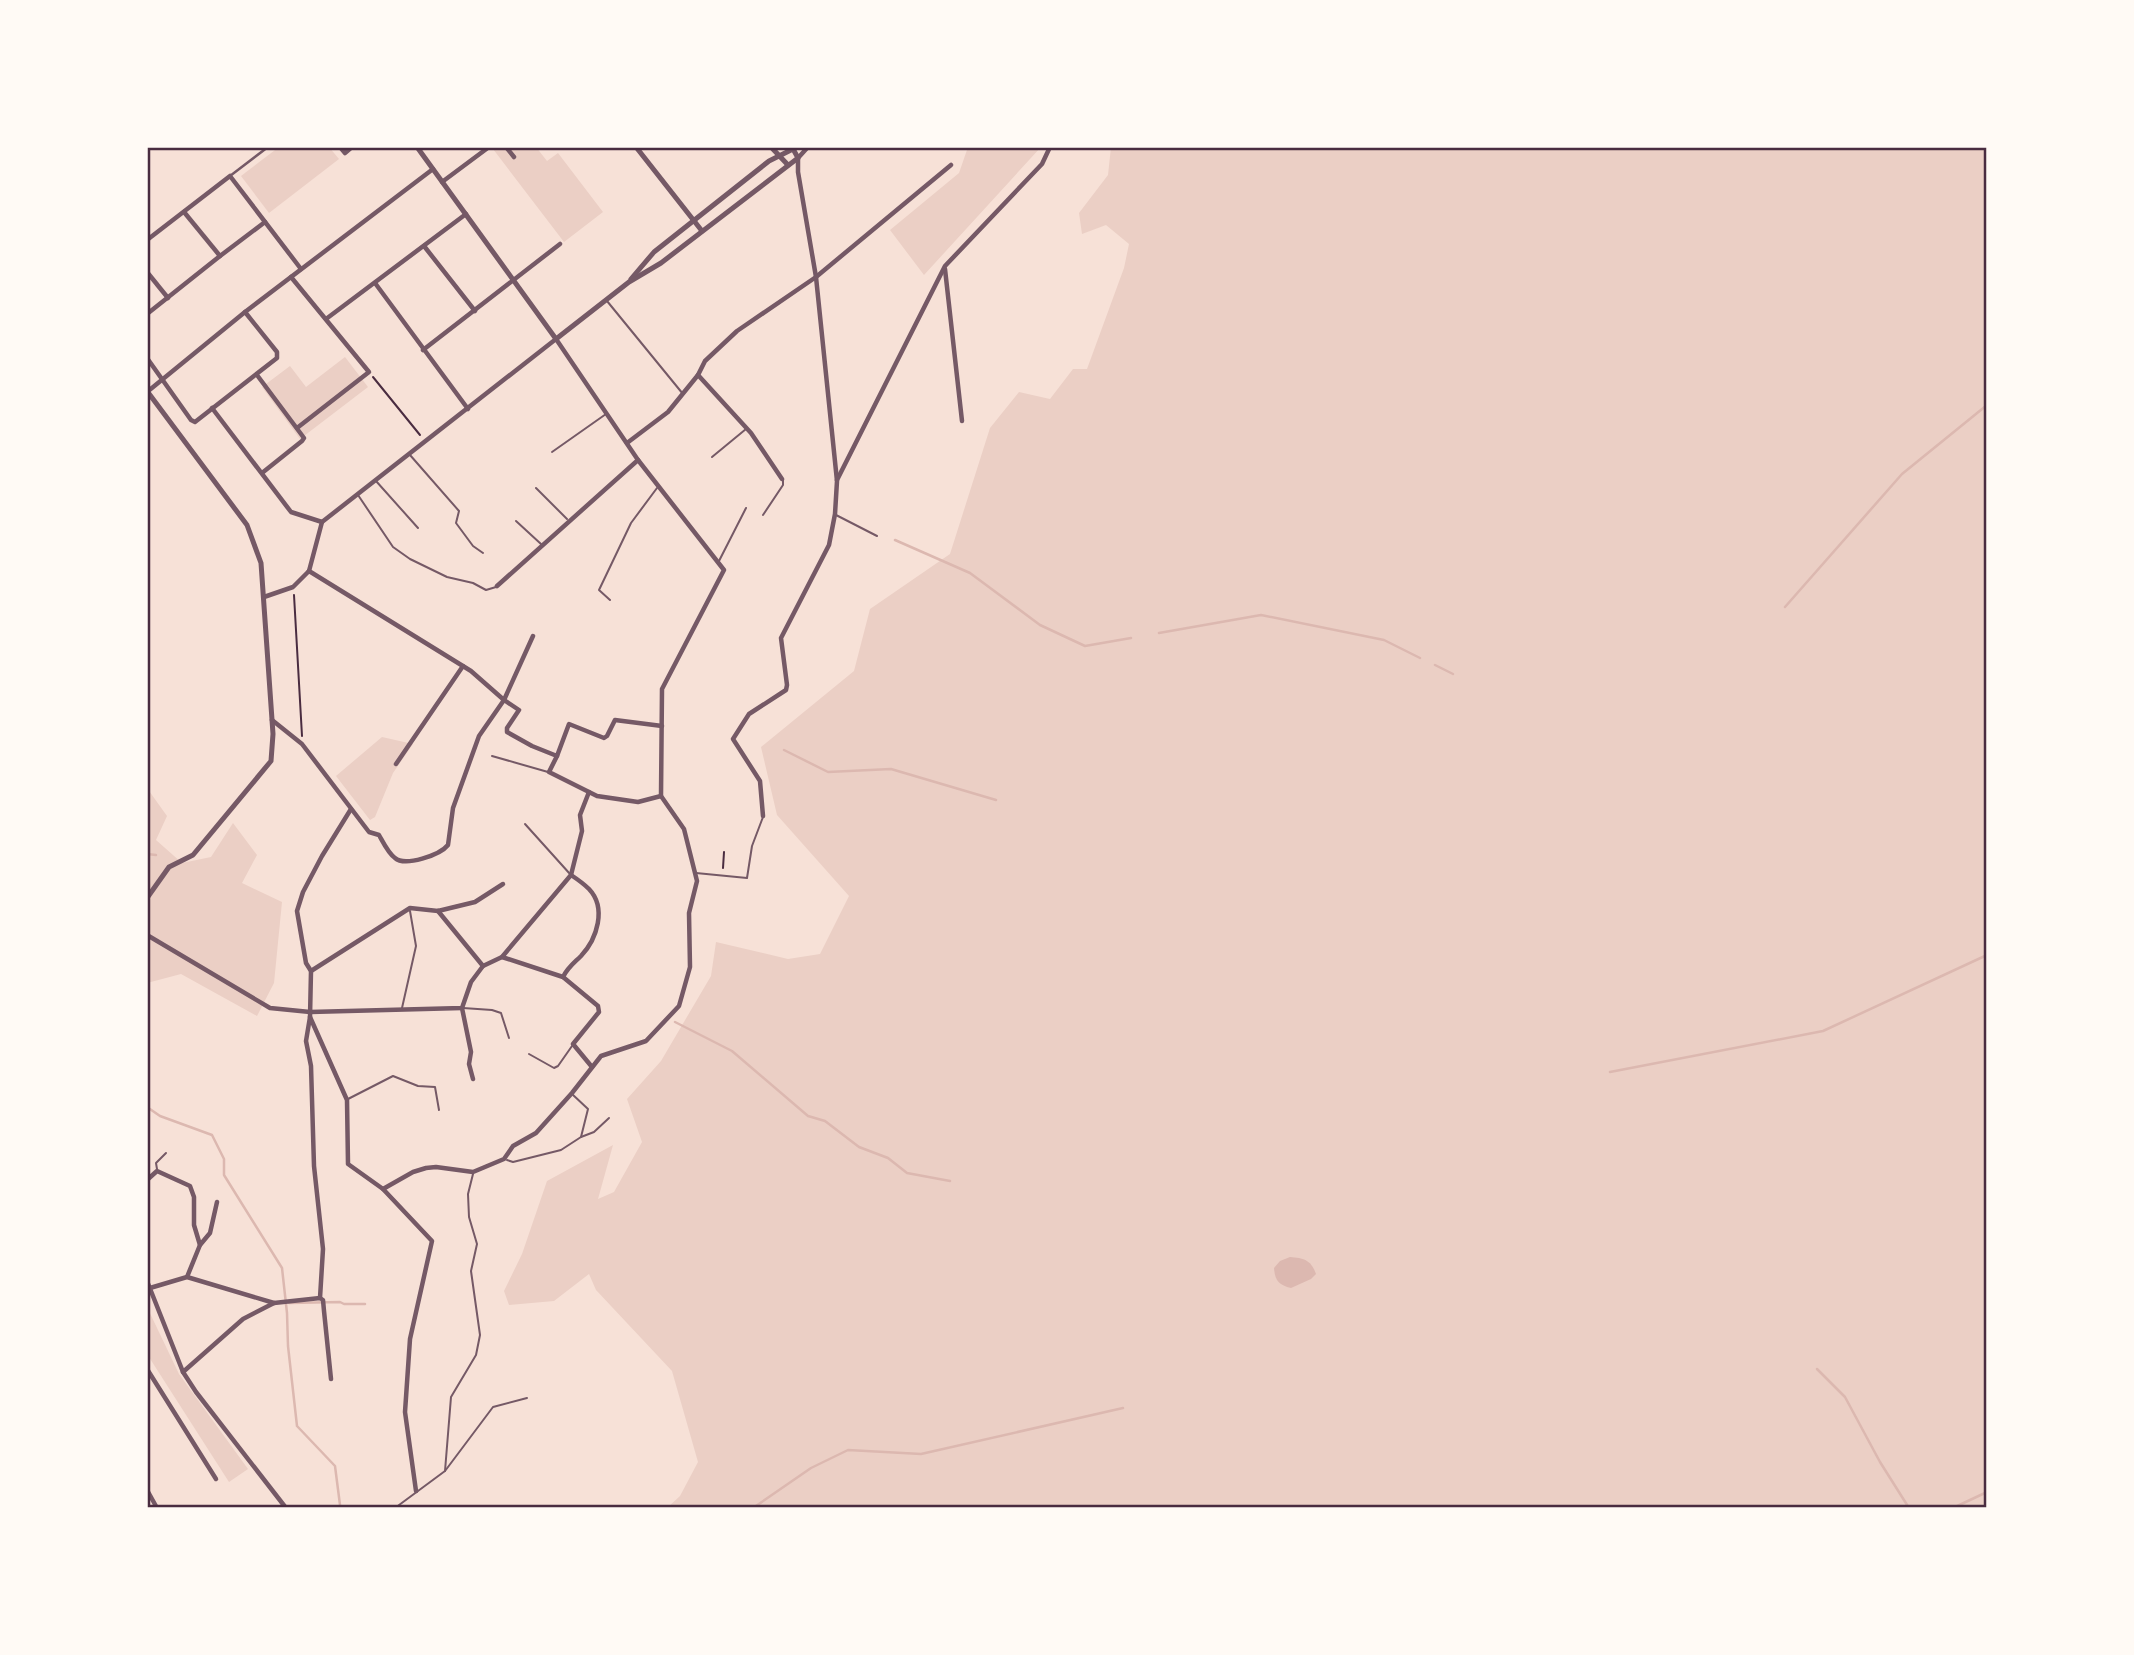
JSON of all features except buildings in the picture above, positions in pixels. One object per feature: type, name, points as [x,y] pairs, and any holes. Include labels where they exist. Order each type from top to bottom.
[{"type":"street","points":[[147,240],[268,147]]},
{"type":"street","points":[[340,147],[345,153],[352,147]]},
{"type":"street","points":[[383,1189],[413,1172],[426,1168],[473,1172],[503,1159],[513,1146],[536,1133],[601,1056],[648,1040],[679,1006],[690,967],[689,914],[697,881],[684,829],[661,796],[662,689],[724,570],[638,460],[556,339],[417,147]]},
{"type":"street","points":[[442,182],[489,147]]},
{"type":"street","points":[[506,147],[514,157]]},
{"type":"street","points":[[636,147],[702,232]]},
{"type":"street","points":[[771,147],[798,172]]},
{"type":"street","points":[[836,481],[945,266],[1042,164],[1050,147]]},
{"type":"street","points":[[629,282],[654,252],[779,155],[793,148],[807,148]]},
{"type":"street","points":[[763,816],[760,781],[733,739],[749,714],[786,690],[781,638],[829,545],[835,514],[836,481],[816,277],[798,158],[793,148]]},
{"type":"street","points":[[264,597],[293,587],[309,571],[322,522],[629,282],[661,263],[798,158],[807,148]]},
{"type":"street","points":[[627,443],[668,412],[705,361],[737,331],[816,277],[951,165]]},
{"type":"street","points":[[147,898],[169,867],[193,855],[271,761],[273,734],[261,563],[247,526],[147,392],[245,312],[433,169]]},
{"type":"street","points":[[230,176],[301,270]]},
{"type":"street","points":[[184,212],[220,256]]},
{"type":"street","points":[[326,319],[466,214]]},
{"type":"street","points":[[147,314],[265,222]]},
{"type":"street","points":[[424,350],[560,244]]},
{"type":"street","points":[[424,246],[475,311]]},
{"type":"street","points":[[945,266],[962,421]]},
{"type":"street","points":[[147,272],[168,298]]},
{"type":"street","points":[[291,277],[369,372],[297,428]]},
{"type":"street","points":[[375,283],[468,409]]},
{"type":"street","points":[[147,358],[193,422],[257,375],[278,356],[245,312]]},
{"type":"street","points":[[698,374],[746,429],[782,479]]},
{"type":"street","points":[[257,375],[303,436],[302,441],[262,473]]},
{"type":"street","points":[[212,408],[291,512],[322,522]]},
{"type":"street","points":[[498,586],[638,460]]},
{"type":"street","points":[[309,571],[463,666],[519,710],[507,728],[507,733],[557,756]]},
{"type":"street","points":[[271,719],[302,744],[369,832],[379,835],[392,857],[409,862],[437,854],[444,850],[450,838],[453,808],[475,745],[503,700],[533,636]]},
{"type":"street","points":[[396,764],[463,666]]},
{"type":"street","points":[[661,796],[638,802],[597,796],[550,772],[569,724],[604,738],[615,720],[662,726]]},
{"type":"street","points":[[473,1079],[469,1064],[471,1052],[462,1008],[471,982],[483,966],[502,957],[571,875],[582,831],[580,815],[589,792]]},
{"type":"street","points":[[331,1379],[321,1299],[323,1249],[314,1166],[311,1066],[306,1041],[311,971],[306,963],[297,911],[303,892],[322,856],[351,809]]},
{"type":"street","points":[[564,977],[567,969],[583,954],[596,933],[598,922],[597,903],[590,890],[571,875]]},
{"type":"street","points":[[311,971],[410,908],[438,911],[475,902],[503,884]]},
{"type":"street","points":[[438,911],[483,966]]},
{"type":"street","points":[[147,935],[270,1008],[310,1014],[462,1008]]},
{"type":"street","points":[[502,957],[564,977],[600,1008],[573,1044],[592,1067]]},
{"type":"street","points":[[310,1014],[347,1100],[348,1164],[383,1189],[432,1241],[410,1339],[407,1375],[405,1412],[416,1491]]},
{"type":"street","points":[[147,1180],[157,1171],[190,1186],[194,1197],[194,1225],[200,1245]]},
{"type":"street","points":[[187,1278],[200,1245],[210,1233],[217,1202]]},
{"type":"street","points":[[148,1288],[187,1278],[274,1303],[321,1299]]},
{"type":"street","points":[[147,1281],[183,1372],[286,1508]]},
{"type":"street","points":[[183,1372],[243,1319],[274,1303]]},
{"type":"street","points":[[147,1368],[216,1479]]},
{"type":"street","points":[[147,1490],[157,1508]]},
{"type":"lane","points":[[606,300],[683,394]]},
{"type":"lane","points":[[552,452],[607,413]]},
{"type":"lane","points":[[712,457],[746,429]]},
{"type":"lane","points":[[409,454],[458,511],[456,523],[473,546],[483,553]]},
{"type":"lane","points":[[763,515],[783,485],[782,479]]},
{"type":"lane","points":[[375,480],[418,528]]},
{"type":"lane","points":[[610,600],[599,590],[631,523],[659,486]]},
{"type":"lane","points":[[536,488],[569,522]]},
{"type":"lane","points":[[357,494],[393,547],[410,559],[446,577],[473,583],[486,590],[498,586]]},
{"type":"lane","points":[[718,562],[746,508]]},
{"type":"lane","points":[[835,514],[877,536]]},
{"type":"lane","points":[[516,521],[543,545]]},
{"type":"lane","points":[[492,756],[550,772]]},
{"type":"lane","points":[[695,873],[747,878],[752,846],[763,816]]},
{"type":"lane","points":[[525,824],[571,875]]},
{"type":"lane","points":[[402,1009],[407,976],[416,946],[410,908]]},
{"type":"lane","points":[[462,1008],[501,1013],[509,1038]]},
{"type":"lane","points":[[528,1054],[554,1068],[573,1044]]},
{"type":"lane","points":[[347,1100],[393,1076],[418,1086],[435,1087],[439,1110]]},
{"type":"lane","points":[[572,1093],[588,1110],[581,1137]]},
{"type":"lane","points":[[503,1159],[513,1162],[561,1150],[594,1132],[608,1118]]},
{"type":"lane","points":[[157,1171],[156,1163],[166,1153]]},
{"type":"lane","points":[[445,1471],[452,1397],[476,1355],[480,1335],[471,1271],[477,1244],[470,1217],[468,1194],[473,1172]]},
{"type":"lane","points":[[395,1508],[445,1471],[493,1407],[527,1398]]},
{"type":"path","points":[[369,372],[425,441]]},
{"type":"path","points":[[293,587],[302,744]]},
{"type":"path","points":[[722,875],[724,852]]},
{"type":"shaded area","points":[[279,147],[329,147],[339,159],[269,213],[241,176]]},
{"type":"shaded area","points":[[536,147],[547,161],[558,153],[603,212],[564,242],[493,149]]},
{"type":"shaded area","points":[[968,147],[1041,147],[924,275],[890,230],[959,173]]},
{"type":"shaded area","points":[[1111,147],[1987,147],[1987,1508],[667,1508],[680,1496],[698,1462],[672,1371],[596,1290],[589,1274],[554,1301],[509,1305],[504,1291],[522,1254],[547,1181],[613,1145],[598,1199],[614,1192],[642,1142],[627,1099],[661,1061],[711,976],[716,942],[788,959],[820,954],[849,896],[777,815],[761,747],[854,671],[870,609],[950,554],[990,428],[1019,392],[1050,399],[1073,369],[1087,369],[1124,268],[1129,244],[1106,225],[1082,234],[1079,213],[1108,175]]},
{"type":"shaded area","points":[[345,357],[368,387],[300,439],[262,387],[290,366],[306,387]]},
{"type":"shaded area","points":[[382,737],[413,744],[393,773],[375,817],[370,820],[336,776]]},
{"type":"shaded area","points":[[147,788],[167,816],[156,840],[182,863],[211,857],[233,823],[257,855],[242,883],[282,902],[274,983],[257,1016],[181,974],[147,983]]},
{"type":"shaded area","points":[[1290,1257],[1306,1261],[1316,1274],[1291,1288],[1281,1284],[1275,1276],[1274,1268],[1280,1261]]},
{"type":"shaded area","points":[[147,1307],[179,1374],[248,1469],[229,1482],[147,1354]]},
{"type":"waterway","points":[[1785,607],[1902,474],[1987,405]]},
{"type":"waterway","points":[[895,540],[970,573],[1040,625],[1085,646],[1131,638]]},
{"type":"waterway","points":[[1159,633],[1261,615],[1384,640],[1420,658]]},
{"type":"waterway","points":[[1435,665],[1453,674]]},
{"type":"waterway","points":[[784,750],[828,772],[891,769],[996,800]]},
{"type":"waterway","points":[[147,854],[156,855]]},
{"type":"waterway","points":[[1610,1072],[1823,1031],[1987,955]]},
{"type":"waterway","points":[[675,1022],[732,1051],[808,1116],[825,1121],[859,1147],[888,1158],[907,1173],[950,1181]]},
{"type":"waterway","points":[[147,1107],[160,1116],[212,1135],[224,1159],[224,1175],[282,1268],[297,1426],[335,1466],[340,1505]]},
{"type":"waterway","points":[[289,1303],[365,1304]]},
{"type":"waterway","points":[[1817,1369],[1845,1397],[1880,1462],[1909,1508]]},
{"type":"waterway","points":[[753,1508],[811,1468],[848,1450],[921,1454],[1123,1408]]},
{"type":"waterway","points":[[1953,1508],[1987,1492]]}]
